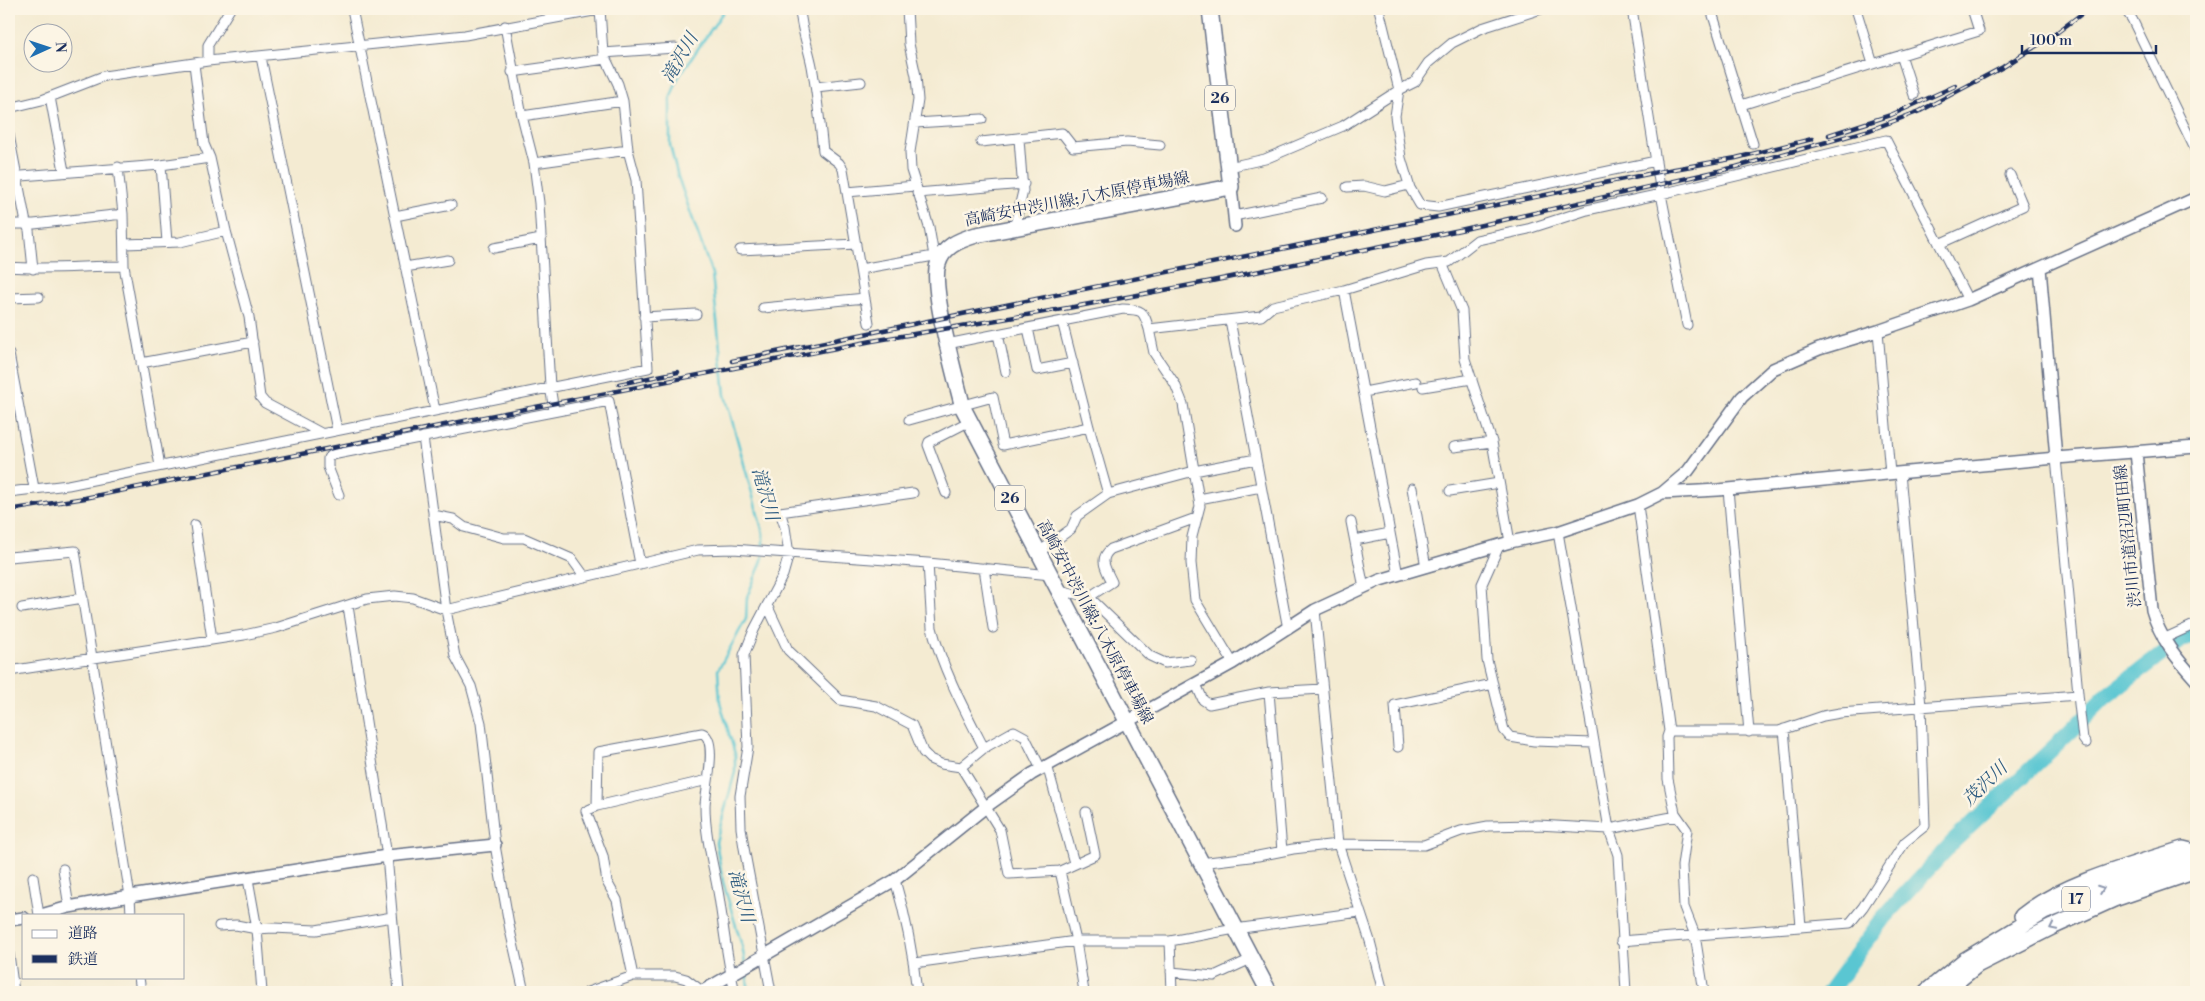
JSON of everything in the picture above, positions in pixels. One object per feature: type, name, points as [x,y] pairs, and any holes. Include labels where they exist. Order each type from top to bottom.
[{"type":"main road","name":"26","points":[[1210,9],[1231,187]]},
{"type":"main road","name":"高崎安中渋川線;八木原停車場線","points":[[1231,187],[958,240],[937,258],[935,279],[947,344],[963,406],[970,421],[1269,992]]},
{"type":"main road","name":"17","points":[[1944,992],[1984,947],[2044,912],[2108,887],[2196,861]]},
{"type":"main road","name":"17","points":[[1913,992],[1971,962],[2196,861]]},
{"type":"main road","name":"17","points":[[1926,992],[1971,962]]},
{"type":"main road","name":"17","points":[[1949,992],[1971,962]]},
{"type":"street","points":[[208,61],[208,45],[230,9]]},
{"type":"street","points":[[352,9],[435,410]]},
{"type":"street","points":[[9,108],[50,97],[104,76],[208,61],[465,35],[602,9],[604,56],[618,84],[623,101],[628,150],[636,180],[648,368],[550,386],[68,484],[9,492]]},
{"type":"street","points":[[800,9],[801,28],[816,88],[822,151],[841,165],[870,323]]},
{"type":"street","points":[[860,269],[937,258],[911,170],[910,152],[918,100],[917,84],[909,44],[906,9]]},
{"type":"street","points":[[1379,9],[1399,90],[1395,116],[1401,158],[1409,185],[1420,205],[1438,207],[1656,161]]},
{"type":"street","points":[[1229,167],[1265,160],[1342,126],[1415,82],[1428,63],[1452,43],[1482,28],[1541,9]]},
{"type":"street","points":[[1632,9],[1656,161],[1687,324]]},
{"type":"street","points":[[1711,9],[1753,144]]},
{"type":"street","points":[[1856,9],[1873,64]]},
{"type":"street","points":[[1741,104],[1979,30],[1972,9]]},
{"type":"street","points":[[2120,9],[2127,12],[2132,19],[2196,151]]},
{"type":"street","points":[[505,26],[512,72],[534,163],[540,204],[550,386],[554,411]]},
{"type":"street","points":[[512,72],[604,56],[675,48]]},
{"type":"street","points":[[1901,55],[1914,95]]},
{"type":"street","points":[[261,57],[337,430]]},
{"type":"street","points":[[194,64],[204,144],[210,158],[226,231],[249,317],[260,397],[265,404],[321,433]]},
{"type":"street","points":[[816,88],[861,82]]},
{"type":"street","points":[[50,97],[64,171]]},
{"type":"street","points":[[522,116],[623,101]]},
{"type":"street","points":[[915,123],[982,119]]},
{"type":"street","points":[[982,142],[1062,133],[1073,147],[1127,142],[1160,145]]},
{"type":"street","points":[[9,134],[13,177],[29,230],[33,269]]},
{"type":"street","points":[[1014,228],[1024,184],[1019,139]]},
{"type":"street","points":[[1149,329],[1261,316],[1273,306],[1344,290],[1426,265],[1449,262],[1477,240],[1528,229],[1587,210],[1662,194],[1886,140],[1968,300]]},
{"type":"street","points":[[534,163],[628,150]]},
{"type":"street","points":[[13,177],[64,171],[162,165],[210,158]]},
{"type":"street","points":[[162,165],[167,242]]},
{"type":"street","points":[[118,167],[125,244],[124,266],[160,466]]},
{"type":"street","points":[[1939,244],[2023,206],[2010,175]]},
{"type":"street","points":[[847,192],[1024,184]]},
{"type":"street","points":[[1347,187],[1364,186],[1385,191],[1409,185]]},
{"type":"street","points":[[1231,187],[1235,221],[1322,198]]},
{"type":"street","points":[[588,992],[633,976],[675,976],[686,979],[701,992],[895,880],[987,806],[1044,767],[1234,663],[1315,610],[1398,575],[1505,544],[1558,532],[1638,505],[1662,494],[1688,471],[1742,397],[1773,369],[1819,349],[1968,300],[2196,198]]},
{"type":"street","points":[[395,216],[451,205]]},
{"type":"street","points":[[9,224],[34,224],[123,214]]},
{"type":"street","points":[[125,244],[180,242],[226,231]]},
{"type":"street","points":[[494,248],[541,239]]},
{"type":"street","points":[[740,250],[856,244]]},
{"type":"street","points":[[406,267],[448,260]]},
{"type":"street","points":[[1442,263],[1462,311],[1465,359],[1492,442],[1500,482],[1505,544],[1482,584],[1487,660],[1504,730],[1510,737],[1534,741],[1593,743]]},
{"type":"street","points":[[9,267],[33,269],[124,266]]},
{"type":"street","points":[[2040,268],[2080,717],[2085,741]]},
{"type":"street","points":[[1344,290],[1398,575]]},
{"type":"street","points":[[9,298],[39,297]]},
{"type":"street","points":[[763,308],[865,298]]},
{"type":"street","points":[[947,344],[1123,309],[1140,310],[1144,314],[1154,353],[1175,384],[1183,404],[1200,506],[1196,518],[1191,563],[1195,600],[1234,663]]},
{"type":"street","points":[[644,317],[696,314]]},
{"type":"street","points":[[1230,320],[1288,629]]},
{"type":"street","points":[[1062,322],[1108,494]]},
{"type":"street","points":[[1028,328],[1037,370],[1072,363]]},
{"type":"street","points":[[1622,941],[1850,923],[1863,907],[1905,842],[1925,826],[1921,706],[1878,331]]},
{"type":"street","points":[[998,334],[1006,372]]},
{"type":"street","points":[[141,363],[253,342]]},
{"type":"street","points":[[9,360],[13,402],[34,488]]},
{"type":"street","points":[[1364,392],[1472,379]]},
{"type":"street","points":[[909,420],[993,397],[1003,445],[1089,427]]},
{"type":"street","points":[[339,495],[328,466],[328,458],[332,455],[609,402],[640,564]]},
{"type":"street","points":[[946,493],[928,445],[929,442],[970,421]]},
{"type":"street","points":[[423,437],[446,610],[455,656],[471,686],[480,722],[494,845],[524,992]]},
{"type":"street","points":[[1454,447],[1492,442]]},
{"type":"street","points":[[1662,494],[2196,447]]},
{"type":"street","name":"渋川市道沼辺町田線","points":[[2136,452],[2150,598],[2157,627],[2164,641],[2196,680]]},
{"type":"street","points":[[1039,552],[1071,529],[1078,516],[1108,494],[1194,471],[1256,459]]},
{"type":"street","points":[[1450,491],[1500,482]]},
{"type":"street","points":[[1198,499],[1261,487]]},
{"type":"street","points":[[1412,488],[1426,567]]},
{"type":"street","points":[[1728,489],[1749,732]]},
{"type":"street","points":[[770,992],[741,828],[740,796],[748,747],[744,655],[783,575],[789,554],[785,527],[780,512],[913,493]]},
{"type":"street","points":[[1638,505],[1669,731],[1666,736],[1668,779],[1677,816],[1687,830],[1682,866],[1684,907],[1695,935],[1704,992]]},
{"type":"street","points":[[433,515],[452,519],[464,527],[504,538],[524,538],[572,559],[585,577]]},
{"type":"street","points":[[1089,598],[1112,582],[1103,562],[1105,554],[1111,549],[1196,518]]},
{"type":"street","points":[[1351,522],[1364,588]]},
{"type":"street","points":[[196,525],[212,639]]},
{"type":"street","points":[[1558,532],[1609,830],[1618,855],[1626,992]]},
{"type":"street","points":[[1355,540],[1390,533]]},
{"type":"street","points":[[9,671],[276,628],[367,599],[396,596],[413,598],[446,610],[698,550],[712,549],[928,563],[1051,575]]},
{"type":"street","points":[[9,557],[75,551],[130,896],[131,914]]},
{"type":"street","points":[[928,563],[932,628],[935,638],[949,678],[984,748]]},
{"type":"street","points":[[984,568],[993,628]]},
{"type":"street","points":[[1058,590],[1089,598],[1150,656],[1165,663],[1191,660]]},
{"type":"street","points":[[22,608],[83,598]]},
{"type":"street","points":[[767,605],[788,650],[840,700],[876,706],[912,725],[923,752],[930,759],[941,764],[961,767],[987,806],[1000,830],[1009,874],[1060,871],[1095,855],[1086,812]]},
{"type":"street","points":[[348,606],[387,856],[400,992]]},
{"type":"street","points":[[1315,610],[1338,844],[1370,942],[1383,992]]},
{"type":"street","points":[[2164,641],[2196,624]]},
{"type":"street","points":[[1196,684],[1203,700],[1209,704],[1269,692],[1323,689]]},
{"type":"street","points":[[1398,747],[1395,705],[1493,684]]},
{"type":"street","points":[[1269,692],[1282,851]]},
{"type":"street","points":[[1669,731],[1749,732],[1784,729],[1822,716],[1840,713],[2078,695]]},
{"type":"street","points":[[1784,729],[1801,926]]},
{"type":"street","points":[[961,767],[984,748],[1014,731],[1025,737],[1044,767],[1074,863]]},
{"type":"street","points":[[597,806],[598,752],[702,733],[709,740],[711,750],[705,805],[706,834],[730,974],[735,992]]},
{"type":"street","points":[[633,976],[626,951],[617,900],[607,882],[603,856],[586,811],[597,806],[708,780]]},
{"type":"street","points":[[1200,863],[1338,844],[1424,845],[1462,831],[1488,826],[1538,825],[1609,830],[1677,816]]},
{"type":"street","points":[[44,914],[69,907],[130,896],[387,856],[494,845]]},
{"type":"street","points":[[63,869],[69,907]]},
{"type":"street","points":[[1060,871],[1076,941],[1084,992]]},
{"type":"street","points":[[33,877],[40,914]]},
{"type":"street","points":[[248,879],[257,929],[262,992]]},
{"type":"street","points":[[895,880],[905,914],[917,992]]},
{"type":"street","points":[[914,963],[1076,941],[1170,941],[1235,929],[1360,912]]},
{"type":"street","points":[[220,926],[236,925],[257,929],[316,930],[392,917]]},
{"type":"street","points":[[9,920],[22,918]]},
{"type":"street","points":[[1170,941],[1172,992]]},
{"type":"street","points":[[9,954],[14,992]]},
{"type":"street","points":[[1172,972],[1214,976],[1251,959]]},
{"type":"street","points":[[139,978],[141,992]]},
{"type":"waterway","name":"滝沢川","points":[[725,9],[678,78],[670,99],[670,145],[678,177],[712,274],[725,395],[763,533],[763,548]]},
{"type":"waterway","name":"滝沢川","points":[[745,963],[742,946],[723,882],[716,842],[735,772],[735,754],[720,702],[718,670],[746,619],[747,597],[762,561],[763,554]]},
{"type":"waterway","name":"茂沢川","points":[[1829,992],[1884,917],[1954,841],[2105,697],[2179,641],[2196,633]]},
{"type":"waterway","name":"滝沢川","points":[[746,971],[749,992]]},
{"type":"railway","points":[[9,510],[85,498],[872,341],[1207,282],[1460,230],[1736,167],[1870,130],[1920,111],[2003,67],[2055,34],[2088,9]]},
{"type":"railway","points":[[1829,135],[1891,115],[1955,86]]},
{"type":"railway","points":[[732,361],[1658,172],[1736,158],[1812,139]]},
{"type":"railway","points":[[619,384],[678,372]]}]
